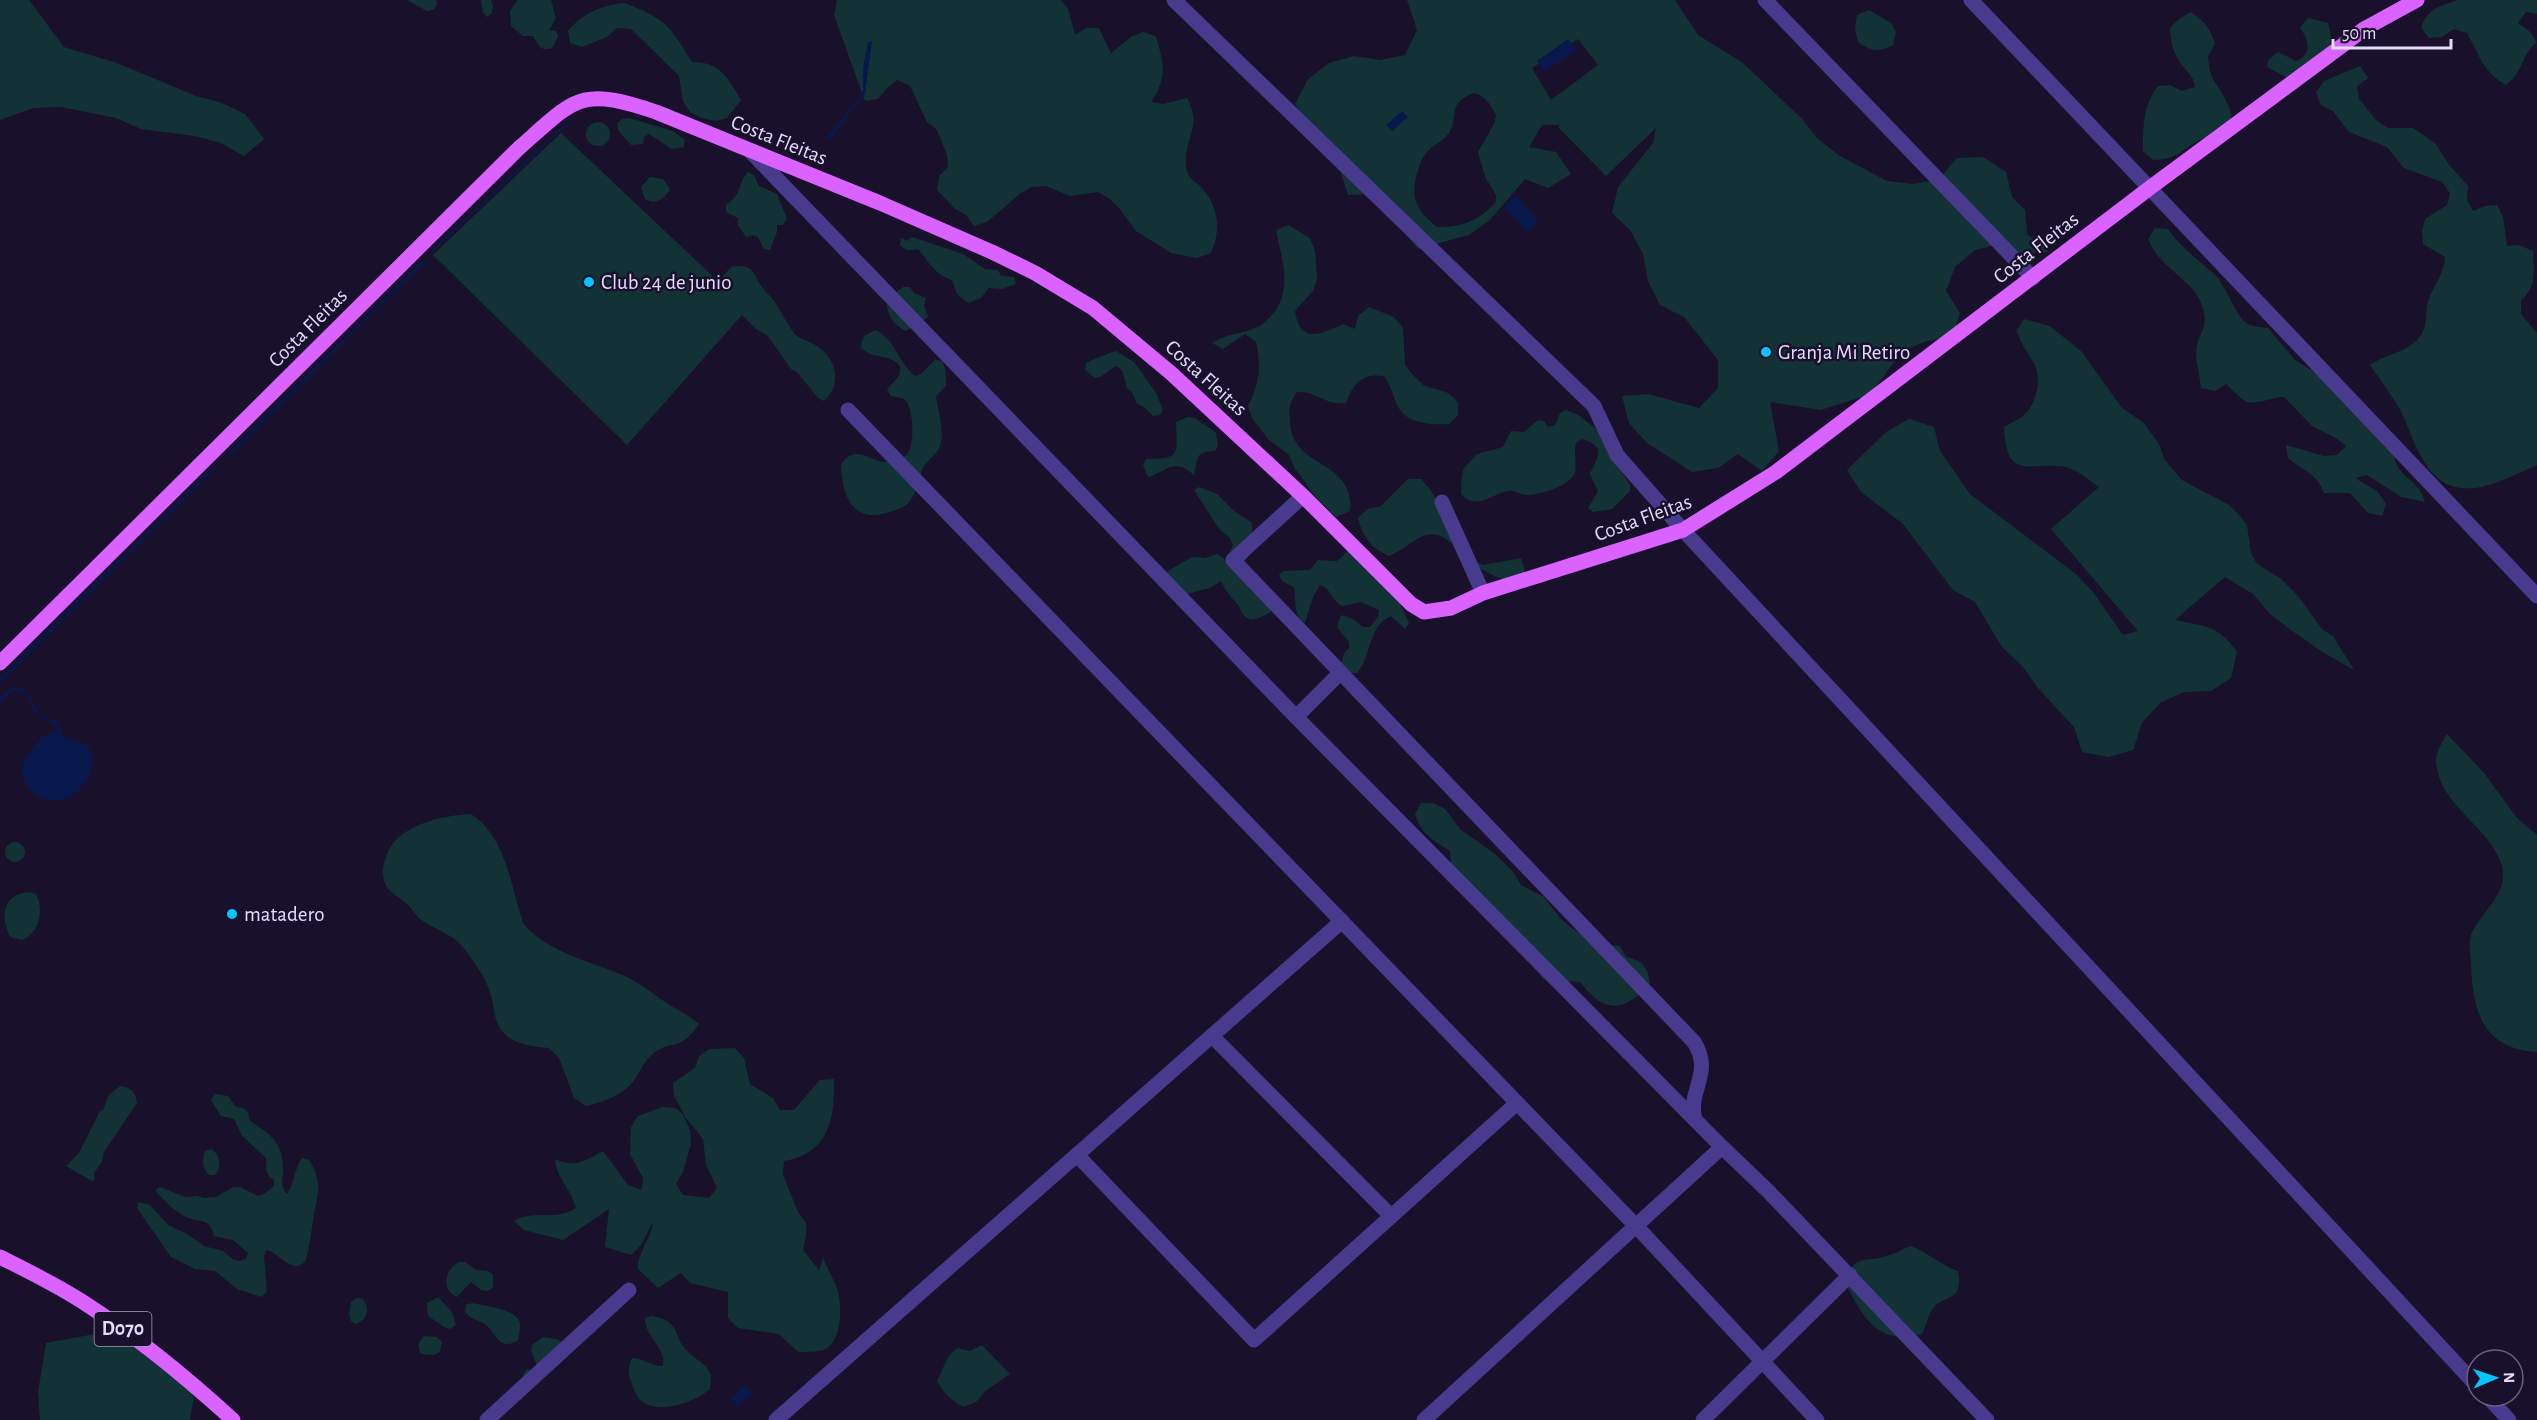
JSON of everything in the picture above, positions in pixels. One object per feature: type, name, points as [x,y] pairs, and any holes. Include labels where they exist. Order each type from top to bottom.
[{"type":"main road","name":"Costa Fleitas","points":[[0,663],[519,148],[564,109],[592,97],[620,99],[656,112],[880,203],[992,252],[1078,298],[1110,321],[1172,375],[1303,496],[1394,589],[1424,612],[1451,609],[1483,593],[1683,530],[1714,513],[1776,472],[2151,187],[2364,29],[2417,0]]},
{"type":"main road","name":"D070","points":[[0,1257],[87,1304],[116,1324],[145,1345],[233,1420]]},
{"type":"street","points":[[1174,0],[1594,406],[1617,455],[1683,530],[2465,1373]]},
{"type":"street","points":[[1765,0],[2033,278]]},
{"type":"street","points":[[1971,0],[2537,596]]},
{"type":"street","points":[[751,152],[1296,717],[1768,1191],[1987,1420]]},
{"type":"street","points":[[848,410],[1636,1226],[1817,1420]]},
{"type":"street","points":[[1303,496],[1233,560],[1694,1042],[1700,1051],[1703,1066],[1694,1105],[1695,1120]]},
{"type":"street","points":[[1442,502],[1483,593]]},
{"type":"street","points":[[1296,717],[1340,673]]},
{"type":"street","points":[[776,1420],[1341,921]]},
{"type":"street","points":[[1212,1036],[1391,1216]]},
{"type":"street","points":[[1077,1155],[1254,1340],[1517,1103]]},
{"type":"street","points":[[1424,1420],[1722,1147]]},
{"type":"street","points":[[1703,1420],[1850,1275]]},
{"type":"street","points":[[487,1420],[629,1290]]},
{"type":"street","points":[[2498,1408],[2509,1420]]},
{"type":"green space","points":[[0,0],[29,0],[64,47],[117,63],[196,96],[222,103],[245,114],[264,139],[244,156],[221,143],[195,136],[141,129],[116,118],[61,107],[33,108],[0,120]]},
{"type":"green space","points":[[407,0],[436,0],[437,5],[433,10],[427,11]]},
{"type":"green space","points":[[481,0],[491,0],[492,13],[487,17],[483,12]]},
{"type":"green space","points":[[518,0],[551,0],[556,18],[549,30],[556,31],[558,37],[552,48],[542,48],[533,36],[523,36],[511,26],[510,11]]},
{"type":"green space","points":[[837,0],[1061,0],[1068,9],[1075,35],[1086,28],[1099,28],[1111,53],[1131,37],[1143,32],[1156,36],[1163,70],[1160,85],[1151,102],[1163,104],[1187,98],[1191,108],[1193,125],[1187,148],[1186,166],[1190,176],[1208,195],[1215,211],[1217,228],[1211,253],[1197,258],[1171,253],[1136,231],[1119,208],[1098,192],[1070,196],[1046,186],[1032,187],[1021,193],[987,222],[974,226],[966,215],[955,209],[937,190],[939,176],[948,167],[947,155],[937,130],[927,122],[910,86],[897,80],[878,99],[865,101],[834,15]]},
{"type":"green space","points":[[1407,0],[1675,0],[1698,35],[1743,63],[1802,119],[1818,139],[1840,156],[1887,181],[1913,184],[1938,180],[1957,158],[1983,157],[2006,172],[2012,197],[2025,210],[2027,234],[2050,252],[2024,254],[2000,244],[1975,250],[1955,267],[1946,291],[1960,313],[1953,337],[1927,341],[1902,351],[1871,394],[1821,410],[1770,402],[1779,451],[1762,471],[1738,454],[1718,468],[1692,472],[1647,443],[1629,423],[1622,396],[1648,394],[1699,408],[1718,388],[1718,360],[1684,317],[1660,305],[1648,281],[1643,254],[1630,230],[1612,213],[1618,187],[1653,143],[1656,128],[1606,176],[1558,127],[1560,125],[1542,125],[1529,147],[1556,152],[1571,174],[1548,188],[1525,179],[1490,220],[1469,235],[1418,249],[1401,229],[1396,204],[1373,194],[1348,195],[1331,142],[1307,128],[1295,104],[1308,79],[1329,63],[1354,56],[1380,60],[1405,55],[1417,30]],"holes":[[[1578,39],[1598,65],[1551,100],[1532,68]],[[1473,93],[1484,98],[1496,115],[1495,122],[1478,152],[1485,177],[1496,195],[1496,202],[1470,222],[1437,227],[1425,216],[1416,202],[1414,191],[1418,170],[1426,153],[1448,134],[1459,102]]]},
{"type":"green space","points":[[2458,0],[2537,0],[2537,14],[2526,12],[2518,23],[2529,31],[2537,42],[2527,53],[2512,80],[2506,85],[2487,68],[2467,33],[2454,29],[2442,37],[2429,38],[2421,28],[2431,12],[2440,6]]},
{"type":"green space","points":[[625,3],[650,14],[666,25],[692,62],[710,65],[727,78],[741,100],[727,118],[715,121],[690,112],[683,101],[679,76],[631,29],[617,28],[607,37],[582,47],[570,43],[568,31],[579,20],[609,5]]},
{"type":"green space","points":[[1869,10],[1891,23],[1896,32],[1893,45],[1875,50],[1858,42],[1855,29],[1857,15]]},
{"type":"green space","points":[[2191,12],[2206,26],[2215,44],[2208,56],[2210,70],[2226,100],[2231,115],[2230,123],[2218,135],[2197,141],[2176,155],[2153,160],[2143,151],[2143,133],[2149,101],[2153,93],[2158,86],[2170,85],[2182,91],[2195,87],[2192,78],[2175,53],[2170,33],[2170,28],[2179,19]]},
{"type":"green space","points":[[2308,18],[2328,23],[2331,36],[2329,55],[2290,79],[2267,67],[2268,60],[2278,52],[2296,61],[2305,55],[2308,46],[2306,37],[2300,28]]},
{"type":"green space","points":[[2360,66],[2368,78],[2357,86],[2359,99],[2376,120],[2388,128],[2413,128],[2435,143],[2450,166],[2468,186],[2467,200],[2473,211],[2485,206],[2497,205],[2503,217],[2507,246],[2519,245],[2533,251],[2532,284],[2521,301],[2521,314],[2537,333],[2537,465],[2491,484],[2462,488],[2449,485],[2438,478],[2422,457],[2399,408],[2370,365],[2412,345],[2423,331],[2428,301],[2441,274],[2445,257],[2423,244],[2422,232],[2425,219],[2447,205],[2450,193],[2442,182],[2404,168],[2387,147],[2349,132],[2333,111],[2321,105],[2316,92],[2324,81]]},
{"type":"green space","points":[[629,118],[673,131],[685,140],[684,147],[672,149],[649,134],[644,137],[643,144],[631,145],[618,130],[617,123]]},
{"type":"green space","points":[[598,122],[607,125],[610,134],[607,143],[598,146],[589,143],[586,134],[589,125]]},
{"type":"green space","name":"Club 24 de junio","points":[[561,133],[723,286],[723,276],[731,267],[742,266],[751,270],[777,305],[793,332],[824,351],[829,358],[835,372],[830,395],[824,401],[818,398],[797,372],[791,369],[768,336],[756,329],[742,315],[627,445],[433,255]]},
{"type":"green space","points":[[748,172],[754,175],[759,186],[777,194],[787,219],[783,225],[777,225],[777,232],[770,250],[764,249],[758,237],[752,235],[746,237],[738,225],[738,218],[726,212],[726,205],[738,193]]},
{"type":"green space","points":[[650,177],[663,179],[670,189],[663,198],[656,201],[645,199],[641,187]]},
{"type":"green space","points":[[1288,225],[1310,238],[1315,251],[1317,279],[1313,291],[1295,311],[1301,328],[1306,333],[1312,334],[1343,324],[1355,329],[1358,316],[1369,307],[1394,317],[1403,328],[1405,365],[1423,385],[1448,393],[1458,402],[1458,415],[1449,424],[1436,424],[1423,423],[1404,415],[1384,376],[1370,376],[1360,381],[1352,390],[1346,403],[1332,402],[1304,392],[1297,392],[1290,410],[1293,437],[1301,449],[1343,481],[1349,494],[1350,511],[1336,517],[1317,499],[1294,467],[1289,455],[1268,439],[1252,418],[1248,405],[1255,390],[1258,374],[1259,358],[1256,342],[1245,334],[1223,349],[1212,343],[1260,326],[1277,307],[1282,297],[1284,275],[1276,230]]},
{"type":"green space","points":[[2155,228],[2168,229],[2215,275],[2245,322],[2253,326],[2268,328],[2295,360],[2329,381],[2393,446],[2397,465],[2417,486],[2425,502],[2401,497],[2367,475],[2355,478],[2378,492],[2386,504],[2382,516],[2368,513],[2350,493],[2324,493],[2318,481],[2288,458],[2286,445],[2324,456],[2337,455],[2346,446],[2336,438],[2312,426],[2284,397],[2249,402],[2240,398],[2226,384],[2215,391],[2201,388],[2196,352],[2205,319],[2204,312],[2191,287],[2153,249],[2148,239]]},
{"type":"green space","points":[[912,237],[963,254],[985,269],[998,270],[1001,276],[1014,277],[1016,284],[1002,289],[989,288],[981,298],[968,303],[957,294],[952,280],[937,272],[918,249],[908,250],[900,245],[901,238],[907,241]]},
{"type":"green space","points":[[903,287],[910,287],[914,293],[926,298],[924,305],[928,317],[906,331],[897,326],[891,318],[887,305],[887,300]]},
{"type":"green space","points":[[2024,319],[2050,326],[2082,352],[2122,408],[2144,423],[2160,446],[2164,459],[2182,480],[2229,505],[2239,515],[2247,525],[2251,553],[2257,564],[2280,578],[2299,597],[2322,629],[2333,636],[2354,670],[2291,630],[2270,614],[2253,594],[2225,577],[2175,620],[2210,628],[2230,643],[2237,652],[2231,678],[2211,691],[2184,692],[2160,703],[2142,723],[2133,750],[2108,757],[2082,752],[2074,727],[2038,688],[2023,667],[2002,647],[1975,602],[1953,590],[1903,524],[1861,492],[1847,470],[1886,432],[1909,419],[1934,427],[1940,451],[1970,494],[2076,574],[2093,592],[2123,635],[2138,631],[2051,529],[2099,487],[2070,468],[2022,466],[2015,463],[2009,456],[2004,427],[2022,417],[2028,410],[2035,398],[2038,383],[2034,363],[2017,330]]},
{"type":"green space","points":[[875,330],[887,339],[915,376],[921,374],[935,360],[942,361],[946,383],[946,386],[936,396],[942,434],[939,449],[923,468],[916,490],[909,502],[900,509],[877,515],[858,511],[852,505],[844,487],[841,465],[851,455],[857,454],[883,462],[905,456],[911,445],[912,418],[903,398],[891,396],[887,390],[899,375],[899,365],[860,348],[864,336]]},
{"type":"green space","points":[[1116,351],[1134,362],[1156,393],[1163,410],[1160,415],[1153,416],[1137,404],[1132,392],[1127,388],[1122,370],[1117,366],[1095,378],[1085,370],[1086,363]]},
{"type":"green space","points":[[1566,410],[1578,415],[1599,431],[1614,462],[1630,484],[1630,491],[1612,509],[1593,512],[1588,508],[1598,491],[1590,474],[1598,449],[1595,445],[1581,439],[1575,447],[1574,475],[1559,487],[1532,495],[1508,491],[1478,501],[1467,499],[1461,494],[1464,468],[1477,454],[1503,447],[1511,431],[1524,432],[1538,420],[1544,421],[1548,427],[1555,425],[1560,413]]},
{"type":"green space","points":[[1188,417],[1195,418],[1216,433],[1218,446],[1215,451],[1200,454],[1194,475],[1176,466],[1148,477],[1143,465],[1146,459],[1172,456],[1177,441],[1176,422]]},
{"type":"green space","points":[[1408,479],[1421,479],[1430,489],[1471,559],[1483,565],[1521,558],[1525,571],[1514,582],[1497,577],[1484,571],[1448,540],[1434,534],[1421,537],[1389,556],[1378,550],[1365,536],[1358,518],[1368,509],[1381,506]]},
{"type":"green space","points":[[1199,487],[1217,494],[1235,512],[1251,522],[1253,528],[1251,535],[1245,538],[1243,544],[1249,556],[1245,561],[1228,557],[1233,545],[1230,538],[1220,530],[1194,490]]},
{"type":"green space","points":[[1351,548],[1398,599],[1409,623],[1405,629],[1391,616],[1384,620],[1378,626],[1357,673],[1350,673],[1341,665],[1344,653],[1349,648],[1349,642],[1337,627],[1341,615],[1353,619],[1363,627],[1370,627],[1378,617],[1379,610],[1361,602],[1342,606],[1327,589],[1320,585],[1313,597],[1305,623],[1298,616],[1294,587],[1282,581],[1279,575],[1284,571],[1310,570],[1318,560],[1337,561]]},
{"type":"green space","points":[[1217,554],[1272,611],[1261,617],[1249,619],[1241,612],[1221,581],[1210,588],[1187,594],[1163,574],[1192,557],[1205,558]]},
{"type":"green space","points":[[2447,734],[2484,773],[2517,818],[2537,835],[2537,1052],[2505,1044],[2493,1036],[2485,1026],[2475,999],[2470,938],[2475,926],[2502,886],[2502,866],[2487,839],[2445,790],[2439,775],[2436,756]]},
{"type":"green space","points":[[1421,803],[1433,803],[1445,809],[1461,830],[1494,853],[1514,873],[1521,885],[1544,897],[1561,919],[1572,928],[1594,943],[1620,946],[1626,957],[1637,960],[1644,966],[1650,983],[1632,1000],[1615,1006],[1598,1000],[1580,982],[1567,981],[1554,984],[1542,978],[1536,966],[1451,864],[1450,851],[1420,826],[1415,814]]},
{"type":"green space","points":[[471,814],[483,824],[500,849],[511,878],[523,923],[533,933],[544,942],[572,956],[629,978],[699,1024],[693,1033],[682,1042],[660,1049],[650,1056],[628,1088],[617,1095],[586,1106],[574,1098],[559,1058],[549,1048],[523,1044],[503,1032],[498,1025],[492,998],[485,981],[462,946],[453,938],[420,919],[386,885],[383,872],[385,859],[391,846],[402,834],[431,821]]},
{"type":"green space","points":[[15,842],[22,845],[25,852],[22,859],[15,862],[8,859],[5,852],[8,845]]},
{"type":"green space","points":[[30,892],[36,894],[40,907],[36,927],[28,937],[22,940],[10,937],[5,921],[6,907],[14,897]]},
{"type":"green space","points":[[735,1048],[744,1058],[750,1084],[773,1098],[780,1110],[794,1110],[820,1080],[834,1079],[833,1107],[826,1132],[811,1151],[784,1161],[783,1175],[798,1212],[806,1223],[803,1250],[819,1270],[823,1258],[839,1295],[840,1321],[836,1337],[832,1344],[823,1350],[798,1352],[779,1334],[738,1328],[728,1318],[728,1292],[690,1283],[681,1273],[658,1288],[638,1269],[640,1256],[653,1222],[641,1245],[631,1255],[605,1247],[609,1209],[563,1240],[524,1230],[514,1221],[530,1216],[560,1214],[576,1208],[558,1172],[555,1159],[574,1163],[603,1151],[628,1185],[641,1190],[643,1178],[630,1154],[631,1127],[638,1116],[663,1107],[675,1108],[683,1114],[690,1130],[691,1144],[683,1172],[676,1184],[683,1195],[709,1198],[717,1188],[706,1165],[703,1139],[686,1118],[674,1096],[673,1083],[695,1068],[699,1056],[709,1049]]},
{"type":"green space","points":[[120,1086],[132,1091],[137,1103],[104,1152],[102,1162],[94,1173],[95,1179],[92,1181],[66,1166],[79,1153],[109,1095]]},
{"type":"green space","points":[[215,1094],[228,1096],[236,1107],[248,1112],[249,1120],[275,1140],[283,1162],[282,1184],[287,1194],[302,1158],[309,1160],[317,1176],[317,1197],[305,1262],[295,1266],[266,1250],[264,1256],[267,1291],[262,1297],[237,1289],[215,1271],[195,1269],[171,1257],[137,1208],[138,1202],[150,1205],[168,1225],[204,1246],[223,1251],[234,1260],[246,1259],[248,1253],[233,1240],[214,1236],[207,1223],[180,1214],[155,1190],[160,1187],[185,1197],[204,1198],[216,1197],[233,1187],[240,1187],[258,1196],[274,1186],[274,1180],[267,1173],[266,1158],[242,1136],[234,1119],[221,1116],[211,1100]]},
{"type":"green space","points":[[212,1149],[217,1155],[219,1165],[215,1175],[209,1175],[203,1163],[203,1157],[205,1151]]},
{"type":"green space","points":[[1910,1246],[1958,1271],[1958,1289],[1955,1294],[1935,1306],[1922,1334],[1906,1337],[1893,1336],[1873,1326],[1858,1307],[1844,1282],[1852,1267],[1857,1263],[1890,1255]]},
{"type":"green space","points":[[459,1262],[465,1262],[476,1270],[488,1271],[493,1275],[493,1288],[487,1291],[481,1290],[471,1282],[457,1297],[452,1294],[448,1290],[446,1280],[450,1270]]},
{"type":"green space","points":[[438,1297],[452,1312],[456,1325],[450,1329],[428,1316],[427,1303]]},
{"type":"green space","points":[[356,1298],[363,1299],[367,1307],[367,1314],[356,1324],[351,1321],[349,1315],[351,1302]]},
{"type":"green space","points":[[472,1303],[500,1309],[514,1315],[520,1324],[518,1340],[506,1344],[498,1340],[485,1324],[465,1312],[466,1305]]},
{"type":"green space","points":[[651,1316],[661,1318],[672,1325],[687,1351],[709,1371],[710,1389],[695,1399],[675,1406],[655,1407],[639,1399],[633,1388],[629,1375],[632,1358],[663,1366],[662,1353],[646,1325],[645,1318]]},
{"type":"green space","points":[[95,1334],[145,1345],[194,1395],[190,1420],[40,1420],[38,1392],[46,1343]]},
{"type":"green space","points":[[424,1336],[437,1337],[442,1342],[440,1352],[434,1355],[421,1354],[419,1344]]},
{"type":"green space","points":[[543,1337],[562,1342],[561,1349],[553,1368],[534,1387],[523,1381],[523,1374],[527,1369],[533,1372],[538,1369],[531,1351],[532,1345]]},
{"type":"green space","points":[[982,1345],[1010,1374],[985,1391],[976,1402],[964,1407],[948,1396],[937,1381],[948,1357],[957,1348],[970,1351]]},
{"type":"shaded area","points":[[1568,39],[1576,50],[1545,72],[1537,61]]},
{"type":"shaded area","points":[[872,41],[865,94],[830,140],[827,137],[859,99],[863,90],[863,68],[868,42]]},
{"type":"shaded area","points":[[1402,111],[1408,117],[1392,131],[1386,125]]},
{"type":"shaded area","points":[[569,120],[571,121],[433,252],[431,251]]},
{"type":"shaded area","points":[[1517,196],[1539,222],[1526,232],[1504,206]]},
{"type":"shaded area","points":[[423,260],[425,262],[228,458],[226,456]]},
{"type":"shaded area","points":[[215,465],[217,467],[0,683],[0,678]]},
{"type":"shaded area","points":[[13,688],[24,689],[43,716],[56,721],[65,738],[88,745],[90,749],[92,762],[87,779],[76,793],[63,800],[51,801],[39,796],[30,789],[24,779],[22,768],[26,757],[43,737],[57,731],[51,723],[35,712],[24,691],[13,691],[0,703],[0,698]]},
{"type":"shaded area","points":[[745,1385],[752,1393],[738,1406],[731,1399]]},
{"type":"place","name":"Club 24 de junio","points":[[589,282]]},
{"type":"place","name":"Granja Mi Retiro","points":[[1766,352]]},
{"type":"place","name":"matadero","points":[[232,914]]}]
